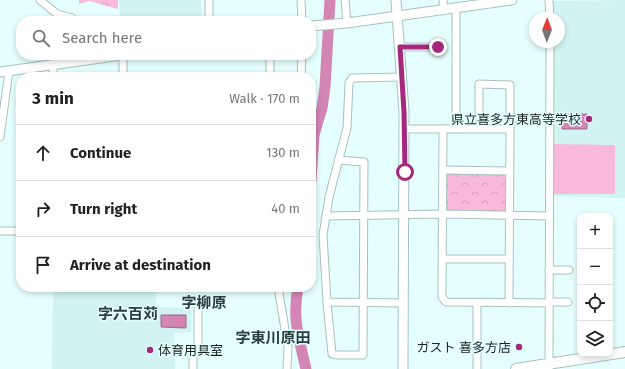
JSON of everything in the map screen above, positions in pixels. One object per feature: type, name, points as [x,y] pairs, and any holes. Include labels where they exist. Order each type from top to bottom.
[{"type":"main road","points":[[516,369],[549,367],[625,352]]},
{"type":"street","points":[[40,0],[57,14],[64,16]]},
{"type":"street","points":[[209,0],[209,16]]},
{"type":"street","points":[[301,0],[302,16]]},
{"type":"street","points":[[344,24],[345,0]]},
{"type":"street","points":[[396,0],[402,77],[404,129],[402,303],[403,369]]},
{"type":"street","points":[[443,0],[444,10]]},
{"type":"street","points":[[316,26],[344,24],[512,0]]},
{"type":"street","points":[[549,0],[550,12]]},
{"type":"street","points":[[456,8],[456,129]]},
{"type":"street","points":[[400,47],[438,47]]},
{"type":"street","points":[[549,367],[550,48]]},
{"type":"street","points":[[0,137],[4,72],[88,60]]},
{"type":"street","points":[[122,60],[123,72]]},
{"type":"street","points":[[270,60],[270,72]]},
{"type":"street","points":[[301,72],[302,60]]},
{"type":"street","points":[[53,65],[53,72]]},
{"type":"street","points":[[338,160],[364,162],[363,355],[337,356],[332,354],[327,302],[324,239],[326,216],[338,160],[347,128],[349,83],[352,78],[402,77]]},
{"type":"street","points":[[479,128],[479,84],[510,85],[509,303]]},
{"type":"street","points":[[510,118],[549,118]]},
{"type":"street","points":[[404,129],[510,129]]},
{"type":"street","points":[[442,129],[442,297],[446,302],[568,302]]},
{"type":"street","points":[[443,170],[509,171]]},
{"type":"street","points":[[326,216],[404,216],[443,214],[549,216]]},
{"type":"street","points":[[0,231],[16,231]]},
{"type":"street","points":[[443,258],[509,259]]},
{"type":"street","points":[[549,270],[569,270]]},
{"type":"street","points":[[279,292],[288,347],[287,369]]},
{"type":"street","points":[[327,302],[402,303]]},
{"type":"street","points":[[477,303],[477,369]]},
{"type":"street","points":[[193,369],[193,354],[198,348],[198,307]]},
{"type":"shaded area","points":[[119,0],[201,0],[202,16],[120,15]]},
{"type":"shaded area","name":"県立喜多方東高等学校","points":[[625,0],[625,198],[553,196],[553,48],[565,48],[565,12],[553,12],[553,1]]},
{"type":"shaded area","points":[[587,114],[587,129],[562,129],[562,115]]},
{"type":"shaded area","points":[[53,292],[156,292],[156,307],[192,308],[191,332],[174,333],[175,369],[52,369]]},
{"type":"shaded area","points":[[161,315],[186,315],[186,328],[161,327]]},
{"type":"green space","points":[[79,0],[118,0],[118,9],[89,1],[79,4]]},
{"type":"green space","points":[[554,144],[615,145],[615,194],[554,194]]},
{"type":"green space","points":[[507,173],[507,211],[446,211],[446,174]]},
{"type":"waterway","points":[[316,128],[322,108],[325,87],[330,0]]},
{"type":"waterway","points":[[297,292],[297,328],[306,369]]},
{"type":"place","name":"県立喜多方東高等学校","points":[[589,119]]},
{"type":"place","name":"ガスト 喜多方店","points":[[519,347]]},
{"type":"place","name":"体育用具室","points":[[150,350]]},
{"type":"district","name":"字柳原","points":[[204,303]]},
{"type":"district","name":"字六百苅","points":[[128,314]]},
{"type":"district","name":"字東川原田","points":[[273,338]]},
{"type":"route","points":[[405,172],[404,112],[400,47],[438,47]]}]
